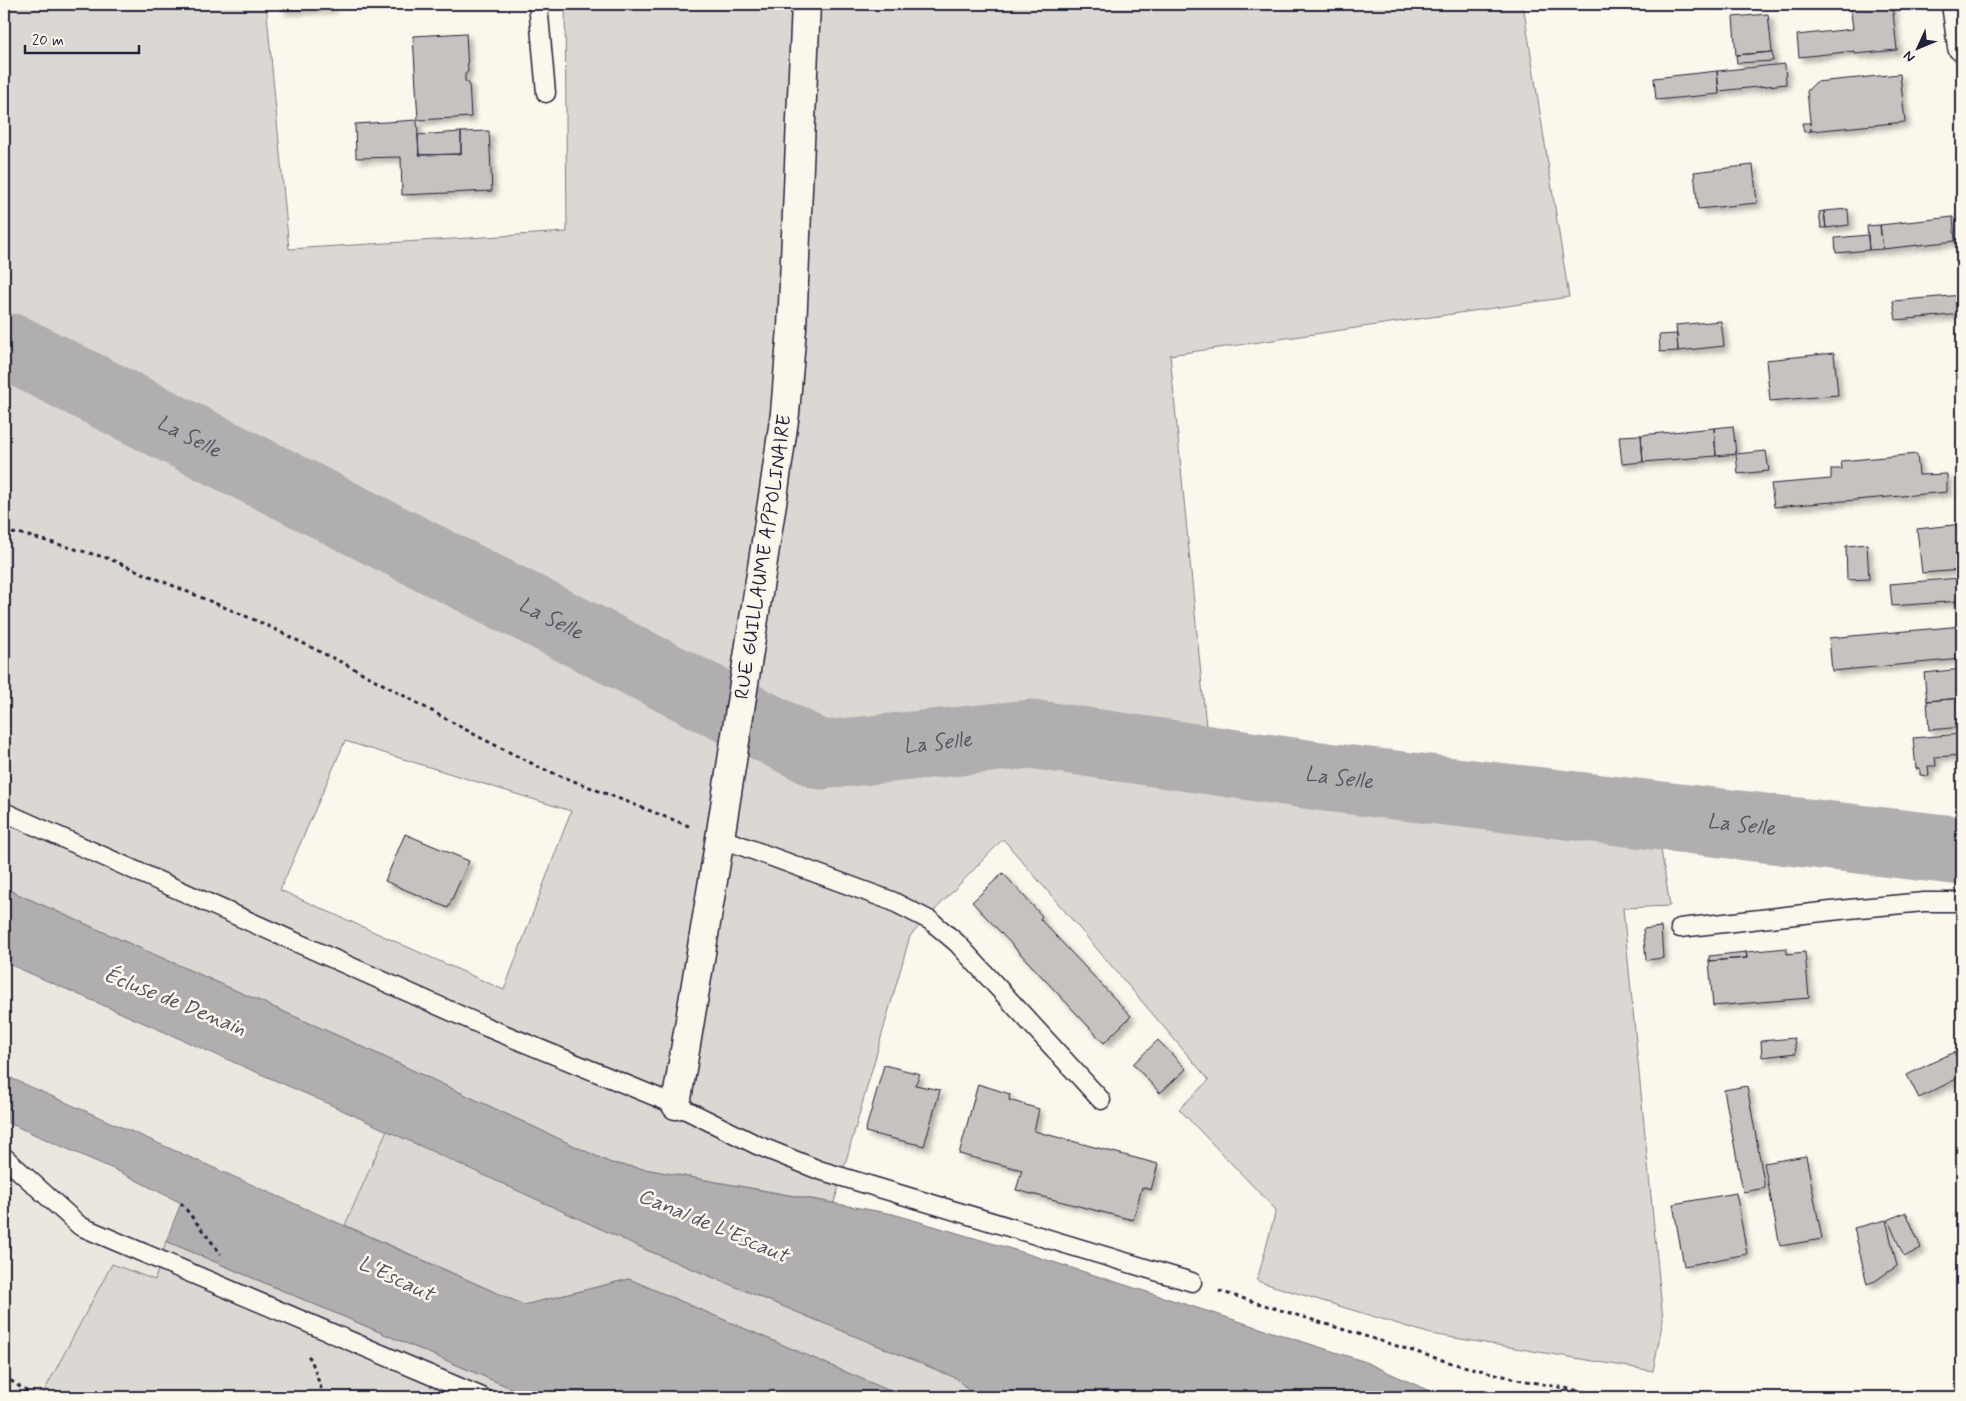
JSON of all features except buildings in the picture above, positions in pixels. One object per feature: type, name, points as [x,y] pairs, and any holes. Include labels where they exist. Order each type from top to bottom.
[{"type":"street","name":"RUE GUILLAUME APPOLINAIRE","points":[[676,1105],[774,490],[789,372],[806,4]]},
{"type":"street","points":[[1956,4],[1962,47]]},
{"type":"lane","points":[[538,4],[546,93]]},
{"type":"lane","points":[[4,812],[484,1026],[676,1105],[757,1145],[819,1170],[1192,1282]]},
{"type":"lane","points":[[720,838],[892,901],[931,921],[957,943],[1101,1100]]},
{"type":"lane","points":[[1680,928],[1924,902],[1962,902]]},
{"type":"lane","points":[[4,1157],[80,1226],[482,1397]]},
{"type":"path","points":[[4,534],[18,533],[107,558],[262,623],[357,670],[480,738],[543,769],[720,838]]},
{"type":"path","points":[[181,1203],[226,1261]]},
{"type":"path","points":[[1192,1282],[1455,1364],[1516,1379],[1611,1397]]},
{"type":"path","points":[[4,1376],[35,1397]]},
{"type":"shaded area","points":[[4,4],[266,4],[289,249],[567,232],[565,4],[1523,4],[1569,297],[1170,355],[1207,737],[1651,787],[1670,906],[1623,908],[1663,1320],[1653,1371],[1431,1334],[1257,1281],[1276,1210],[1179,1109],[1209,1080],[1003,839],[910,936],[834,1203],[611,1163],[350,1041],[4,888]],"holes":[[[345,741],[571,811],[504,990],[280,890]]]},
{"type":"shaded area","points":[[4,962],[387,1130],[345,1225],[4,1075]]},
{"type":"shaded area","points":[[4,1121],[120,1172],[181,1203],[166,1241],[155,1280],[112,1265],[41,1397],[4,1397]]},
{"type":"shaded area","points":[[387,1130],[649,1251],[957,1378],[975,1397],[904,1397],[629,1279],[524,1305],[345,1225]]},
{"type":"shaded area","points":[[166,1241],[532,1397],[41,1397],[112,1264],[155,1280]]},
{"type":"water","points":[[4,888],[350,1041],[611,1163],[893,1214],[1025,1253],[1363,1361],[1434,1393],[1454,1397],[975,1397],[956,1378],[649,1251],[320,1100],[4,962]]},
{"type":"water","name":"L'Escaut","points":[[4,1075],[524,1305],[629,1279],[904,1397],[532,1397],[166,1241],[181,1203],[120,1172],[4,1121]]},
{"type":"waterway","name":"La Selle","points":[[4,348],[12,348],[821,755],[1031,734],[1326,777],[1962,851]]},
{"type":"water label","name":"Écluse de Denain","points":[[175,1002]]},
{"type":"water label","name":"Canal de L'Escaut","points":[[713,1226]]}]
